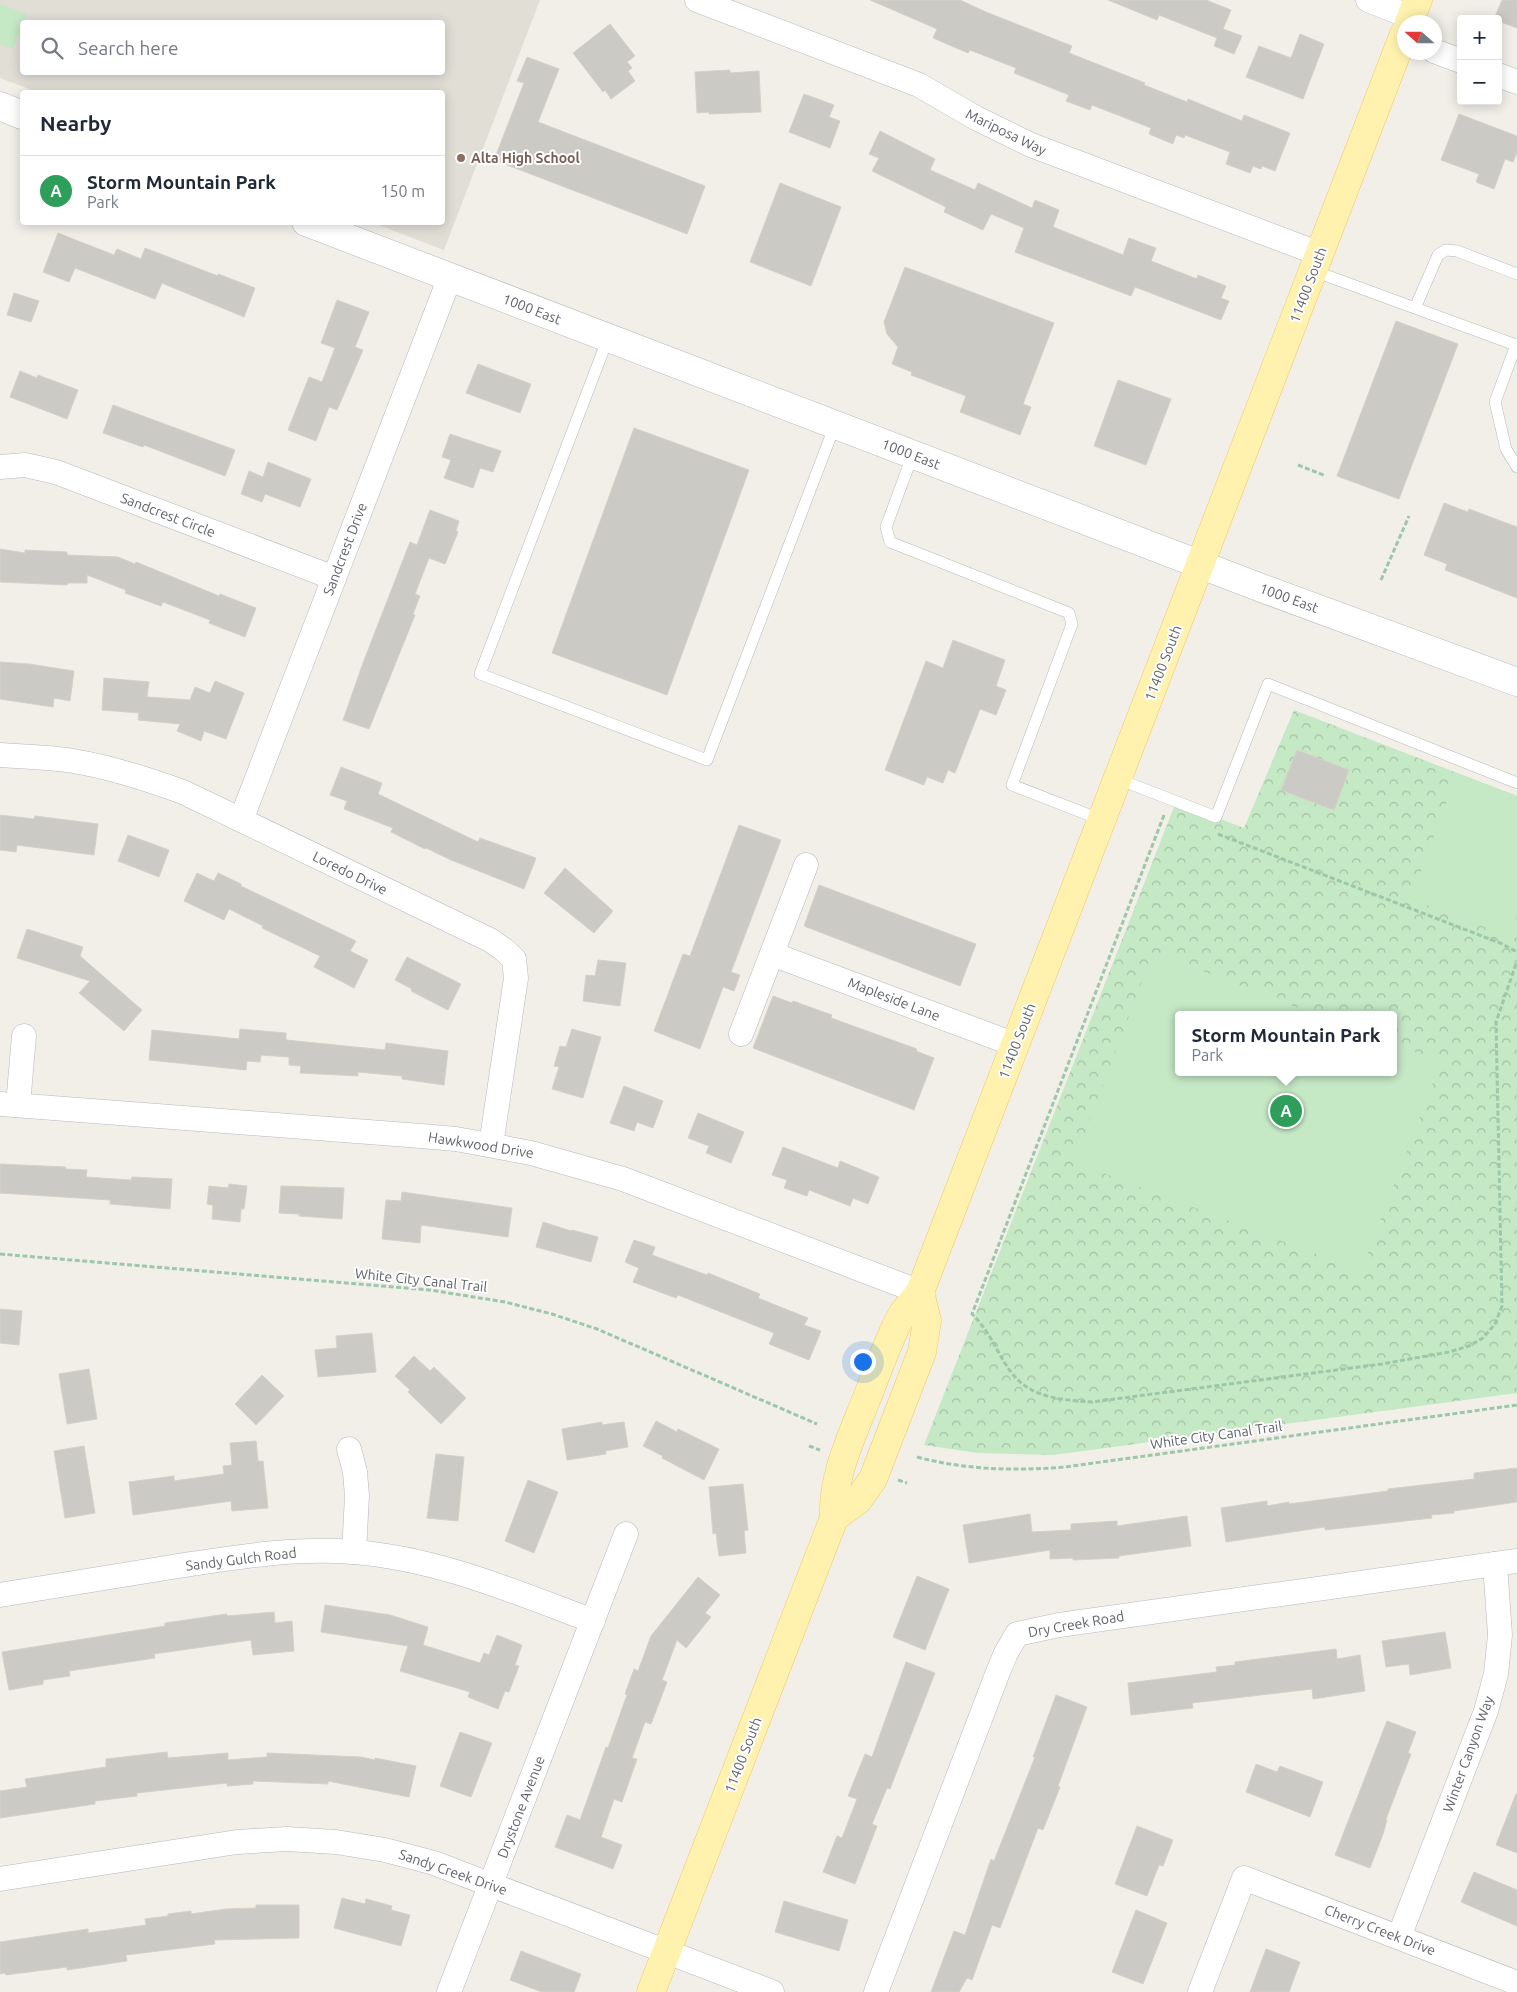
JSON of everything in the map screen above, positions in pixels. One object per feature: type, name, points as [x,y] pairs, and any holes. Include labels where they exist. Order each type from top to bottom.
[{"type":"main road","name":"11400 South","points":[[651,1992],[834,1518],[836,1481],[860,1414],[896,1326],[903,1313],[920,1292],[1397,54]]},
{"type":"street","name":"Mariposa Way","points":[[697,0],[918,85],[976,118],[1031,145],[1317,262]]},
{"type":"street","points":[[1368,0],[1397,18]]},
{"type":"street","points":[[1442,54],[1458,60]]},
{"type":"street","points":[[1502,76],[1517,82]]},
{"type":"street","points":[[0,106],[20,113]]},
{"type":"street","name":"1000 East","points":[[314,225],[835,425],[1517,682]]},
{"type":"street","name":"Sandcrest Drive","points":[[240,820],[450,277]]},
{"type":"street","name":"Sandcrest Circle","points":[[0,467],[25,465],[56,472],[334,578]]},
{"type":"street","name":"Loredo Drive","points":[[0,755],[72,761],[109,768],[146,778],[183,792],[490,940],[503,949],[514,959],[514,996],[491,1145]]},
{"type":"street","points":[[741,1034],[806,865]]},
{"type":"street","name":"Mapleside Lane","points":[[772,954],[1016,1045]]},
{"type":"street","name":"Hawkwood Drive","points":[[24,1036],[9,1105],[421,1136],[491,1145],[531,1153],[623,1179],[920,1292]]},
{"type":"street","points":[[349,1449],[355,1472],[357,1496],[354,1552]]},
{"type":"street","name":"Drystone Avenue","points":[[450,1992],[626,1534]]},
{"type":"street","name":"Sandy Gulch Road","points":[[0,1595],[257,1554],[306,1551],[354,1552],[415,1561],[472,1577],[593,1621]]},
{"type":"street","name":"Winter Canyon Way","points":[[1399,1937],[1486,1711],[1496,1674],[1506,1562]]},
{"type":"street","name":"Dry Creek Road","points":[[876,1992],[998,1672],[1017,1634],[1059,1624],[1506,1562]]},
{"type":"street","name":"Sandy Creek Drive","points":[[0,1879],[229,1843],[287,1840],[336,1842],[385,1850],[434,1863],[772,1992]]},
{"type":"street","name":"Cherry Creek Drive","points":[[1200,1992],[1244,1878],[1517,1982]]},
{"type":"lane","points":[[1415,308],[1438,254],[1446,250],[1457,251],[1517,274]]},
{"type":"lane","points":[[1317,262],[1415,308],[1516,345],[1496,402],[1506,449],[1517,467]]},
{"type":"lane","points":[[608,338],[480,674],[707,760],[835,425]]},
{"type":"lane","points":[[912,454],[886,527],[890,542],[1069,613],[1072,624],[1012,785],[1102,820]]},
{"type":"lane","points":[[1118,780],[1216,817],[1268,684],[1517,783]]},
{"type":"path","points":[[1298,465],[1326,476]]},
{"type":"path","points":[[1381,580],[1409,516]]},
{"type":"path","points":[[1165,814],[972,1314],[985,1327],[1011,1372],[1032,1392],[1070,1400],[1092,1402],[1382,1364],[1449,1352],[1469,1346],[1483,1338],[1495,1324],[1502,1306],[1496,1022],[1517,961]]},
{"type":"path","points":[[1212,832],[1500,943],[1517,952]]},
{"type":"path","name":"White City Canal Trail","points":[[0,1254],[430,1290],[505,1302],[552,1314],[597,1329],[818,1424]]},
{"type":"path","name":"White City Canal Trail","points":[[917,1457],[975,1467],[1035,1469],[1065,1467],[1517,1405]]},
{"type":"shaded area","name":"Alta High School","points":[[0,0],[540,0],[444,250],[378,225],[445,225],[445,90],[32,90],[0,78]]},
{"type":"green space","points":[[0,4],[27,14],[25,20],[20,20],[20,32],[13,49],[0,44]]},
{"type":"green space","points":[[1294,710],[1517,796],[1517,1393],[1053,1455],[978,1453],[924,1445],[1176,802],[1244,828]]},
{"type":"green space","points":[[1457,773],[1517,796],[1517,915],[1508,936],[1411,899]]},
{"type":"green space","points":[[1153,952],[1307,1011],[1175,1011],[1175,1076],[1397,1076],[1397,1045],[1441,1062],[1361,1271],[1074,1162]]},
{"type":"building","points":[[870,0],[960,0],[1072,46],[1069,53],[1145,83],[1144,85],[1187,102],[1188,99],[1242,121],[1244,115],[1290,133],[1275,171],[1262,166],[1261,169],[1253,166],[1250,173],[1226,164],[1230,152],[1185,135],[1184,138],[1176,135],[1173,144],[1149,134],[1151,128],[1092,105],[1090,110],[1066,101],[1069,95],[1014,73],[1016,68],[970,50],[968,53],[933,38],[937,29]]},
{"type":"building","points":[[1108,0],[1206,0],[1231,10],[1223,29],[1242,36],[1234,54],[1214,46],[1217,38],[1159,15],[1157,20]]},
{"type":"building","points":[[1502,0],[1517,0],[1517,28],[1502,22],[1502,15],[1496,15]]},
{"type":"building","points":[[610,24],[635,56],[627,62],[632,68],[628,71],[635,81],[611,99],[605,90],[603,92],[573,53]]},
{"type":"building","points":[[1300,34],[1324,44],[1303,99],[1246,77],[1259,46],[1291,58]]},
{"type":"building","points":[[527,57],[559,69],[538,122],[705,186],[687,234],[494,160],[524,83],[517,81]]},
{"type":"building","points":[[730,70],[730,73],[759,71],[761,112],[697,113],[695,72]]},
{"type":"building","points":[[804,94],[834,105],[829,117],[840,121],[830,148],[789,132]]},
{"type":"building","points":[[1459,114],[1517,136],[1517,153],[1513,162],[1505,159],[1494,189],[1476,182],[1479,174],[1441,160]]},
{"type":"building","points":[[880,131],[935,159],[930,170],[975,190],[978,183],[1032,208],[1035,200],[1059,210],[1053,227],[1123,255],[1129,238],[1156,248],[1151,261],[1197,279],[1198,275],[1226,286],[1221,298],[1229,301],[1221,320],[1135,287],[1131,296],[1015,252],[1024,228],[991,214],[983,230],[944,212],[946,207],[872,171],[879,158],[869,154]]},
{"type":"building","points":[[780,183],[841,207],[811,286],[750,262]]},
{"type":"building","points":[[58,233],[114,255],[117,249],[141,259],[145,248],[255,288],[244,317],[162,283],[155,299],[75,268],[69,282],[43,272]]},
{"type":"building","points":[[905,267],[1054,323],[1023,404],[1031,407],[1020,435],[960,412],[966,396],[911,375],[912,372],[892,364],[898,347],[887,334],[884,322]]},
{"type":"building","points":[[14,293],[39,301],[31,322],[7,315]]},
{"type":"building","points":[[337,300],[369,312],[355,347],[363,350],[337,410],[329,407],[316,441],[288,430],[309,377],[322,382],[335,348],[321,343]]},
{"type":"building","points":[[1396,321],[1458,344],[1399,499],[1337,476]]},
{"type":"building","points":[[478,364],[531,384],[520,413],[466,393]]},
{"type":"building","points":[[20,371],[37,378],[38,375],[78,390],[67,419],[10,397]]},
{"type":"building","points":[[1118,380],[1171,399],[1146,465],[1094,446]]},
{"type":"building","points":[[113,405],[235,450],[225,476],[144,445],[143,447],[103,433]]},
{"type":"building","points":[[634,428],[749,470],[667,695],[552,653]]},
{"type":"building","points":[[450,434],[501,451],[493,472],[480,468],[473,488],[444,478],[451,460],[442,457]]},
{"type":"building","points":[[268,462],[311,479],[300,507],[265,494],[262,502],[241,494],[249,471],[263,477]]},
{"type":"building","points":[[1444,503],[1468,512],[1469,509],[1517,527],[1517,598],[1445,570],[1447,564],[1424,555]]},
{"type":"building","points":[[430,510],[459,521],[456,531],[458,532],[445,564],[429,558],[415,594],[420,596],[413,614],[415,615],[369,729],[343,720],[410,542],[417,545]]},
{"type":"building","points":[[0,549],[25,553],[25,550],[67,552],[67,555],[118,557],[135,564],[136,562],[219,596],[220,594],[256,608],[245,637],[209,623],[210,620],[163,602],[161,606],[125,593],[126,590],[87,575],[87,583],[68,583],[67,585],[0,582]]},
{"type":"building","points":[[953,640],[1005,660],[996,686],[1006,690],[996,715],[980,709],[955,773],[948,770],[943,783],[927,777],[924,785],[885,770],[926,661],[943,668]]},
{"type":"building","points":[[0,662],[29,664],[74,671],[70,701],[54,698],[53,707],[0,699]]},
{"type":"building","points":[[104,678],[149,682],[147,697],[190,700],[195,687],[210,693],[215,681],[244,693],[226,739],[204,731],[201,741],[177,731],[180,724],[138,720],[139,713],[102,710]]},
{"type":"building","points":[[1297,750],[1349,770],[1334,810],[1281,790]]},
{"type":"building","points":[[341,767],[382,783],[378,794],[478,842],[480,838],[536,858],[524,889],[425,849],[391,832],[393,828],[344,809],[347,801],[330,795]]},
{"type":"building","points":[[0,815],[34,819],[35,816],[98,824],[94,855],[17,845],[16,852],[0,850]]},
{"type":"building","points":[[739,825],[781,840],[731,972],[740,975],[734,991],[723,987],[700,1049],[654,1031],[683,954],[690,956]]},
{"type":"building","points":[[128,835],[169,850],[159,877],[118,861]]},
{"type":"building","points":[[565,868],[613,911],[594,933],[544,893]]},
{"type":"building","points":[[197,873],[214,881],[218,873],[356,941],[350,951],[368,960],[354,988],[314,967],[320,956],[262,928],[263,926],[229,909],[224,920],[184,901]]},
{"type":"building","points":[[819,885],[976,944],[960,986],[804,926]]},
{"type":"building","points":[[27,929],[83,947],[80,956],[142,1010],[124,1031],[79,993],[90,981],[17,958]]},
{"type":"building","points":[[407,957],[461,984],[448,1010],[411,991],[412,989],[395,980]]},
{"type":"building","points":[[598,960],[626,963],[620,1006],[583,1001],[586,975],[595,976]]},
{"type":"building","points":[[773,996],[832,1015],[831,1018],[917,1049],[916,1051],[934,1058],[914,1110],[753,1048]]},
{"type":"building","points":[[240,1029],[286,1033],[286,1040],[385,1050],[386,1043],[448,1051],[444,1085],[402,1079],[402,1076],[358,1072],[358,1076],[300,1073],[301,1066],[289,1065],[289,1057],[261,1055],[260,1062],[247,1061],[246,1070],[149,1060],[152,1030],[239,1039]]},
{"type":"building","points":[[572,1029],[601,1037],[583,1098],[552,1089],[559,1067],[554,1066],[560,1046],[566,1047]]},
{"type":"building","points":[[624,1086],[663,1101],[653,1128],[637,1122],[634,1131],[610,1123]]},
{"type":"building","points":[[698,1113],[744,1132],[731,1163],[706,1153],[709,1146],[688,1138]]},
{"type":"building","points":[[783,1147],[838,1168],[840,1161],[879,1177],[868,1204],[853,1198],[850,1206],[809,1190],[807,1196],[784,1188],[787,1180],[772,1175]]},
{"type":"building","points":[[0,1164],[66,1167],[65,1169],[87,1170],[86,1177],[131,1180],[132,1177],[172,1179],[170,1209],[110,1204],[110,1200],[0,1193]]},
{"type":"building","points":[[229,1184],[247,1186],[240,1222],[212,1219],[213,1205],[207,1204],[209,1186],[228,1188]]},
{"type":"building","points":[[281,1186],[344,1188],[342,1219],[279,1213]]},
{"type":"building","points":[[402,1192],[512,1208],[508,1237],[421,1225],[420,1243],[382,1239],[386,1200],[401,1201]]},
{"type":"building","points":[[543,1222],[598,1237],[591,1262],[536,1247]]},
{"type":"building","points":[[634,1240],[655,1247],[652,1255],[707,1275],[708,1273],[760,1294],[758,1298],[808,1318],[804,1325],[821,1331],[809,1360],[769,1344],[774,1333],[678,1295],[676,1298],[633,1282],[639,1268],[625,1262]]},
{"type":"building","points":[[0,1309],[22,1311],[19,1345],[0,1343]]},
{"type":"building","points":[[372,1333],[376,1372],[318,1377],[315,1350],[337,1348],[336,1336]]},
{"type":"building","points":[[414,1356],[430,1371],[434,1367],[466,1398],[441,1424],[408,1392],[410,1390],[395,1376]]},
{"type":"building","points":[[89,1369],[97,1419],[67,1424],[59,1374]]},
{"type":"building","points":[[262,1375],[284,1396],[256,1425],[235,1404]]},
{"type":"building","points":[[656,1421],[677,1432],[678,1429],[719,1449],[704,1480],[643,1446]]},
{"type":"building","points":[[602,1422],[602,1425],[624,1422],[628,1447],[605,1451],[606,1454],[567,1460],[562,1429]]},
{"type":"building","points":[[256,1441],[258,1461],[263,1461],[268,1508],[232,1511],[231,1501],[133,1515],[129,1482],[174,1476],[174,1481],[224,1474],[223,1466],[232,1465],[230,1443]]},
{"type":"building","points":[[84,1446],[95,1513],[65,1518],[54,1451]]},
{"type":"building","points":[[436,1454],[464,1457],[458,1521],[427,1518]]},
{"type":"building","points":[[1517,1468],[1517,1502],[1431,1515],[1432,1518],[1325,1530],[1325,1527],[1226,1542],[1221,1508],[1267,1501],[1267,1506],[1289,1502],[1289,1504],[1388,1491],[1388,1489],[1474,1479],[1474,1473]]},
{"type":"building","points":[[528,1480],[558,1492],[534,1553],[505,1541]]},
{"type":"building","points":[[743,1484],[748,1530],[744,1531],[746,1553],[719,1556],[716,1533],[713,1534],[709,1487]]},
{"type":"building","points":[[1030,1514],[1032,1532],[1071,1530],[1071,1524],[1117,1521],[1117,1526],[1187,1516],[1191,1546],[1119,1556],[1119,1558],[1073,1560],[1073,1558],[1050,1559],[1050,1550],[969,1563],[963,1525]]},
{"type":"building","points":[[917,1576],[949,1589],[925,1650],[893,1637]]},
{"type":"building","points":[[698,1577],[720,1595],[705,1613],[711,1617],[686,1648],[677,1640],[662,1680],[667,1682],[651,1724],[645,1722],[632,1758],[637,1759],[622,1802],[614,1799],[601,1837],[622,1845],[613,1869],[555,1847],[567,1815],[580,1820],[627,1695],[625,1694],[634,1669],[638,1671],[651,1636]]},
{"type":"building","points":[[325,1605],[390,1615],[428,1627],[423,1645],[480,1663],[484,1653],[489,1655],[497,1635],[522,1645],[515,1665],[519,1666],[509,1692],[505,1691],[498,1709],[468,1697],[470,1692],[400,1671],[408,1646],[321,1632]]},
{"type":"building","points":[[274,1612],[275,1623],[292,1621],[294,1651],[253,1655],[251,1640],[154,1654],[155,1658],[69,1671],[70,1676],[43,1680],[43,1684],[9,1690],[2,1652],[165,1626],[165,1623],[227,1614],[227,1616]]},
{"type":"building","points":[[1445,1632],[1451,1668],[1410,1675],[1409,1664],[1386,1667],[1382,1641]]},
{"type":"building","points":[[1336,1649],[1337,1659],[1360,1655],[1365,1691],[1313,1699],[1312,1689],[1192,1703],[1193,1708],[1131,1715],[1128,1683],[1217,1672],[1216,1667],[1235,1665],[1235,1662]]},
{"type":"building","points":[[906,1662],[935,1673],[890,1789],[887,1788],[872,1824],[877,1826],[855,1884],[823,1872],[837,1836],[842,1838],[857,1799],[848,1796],[865,1754],[872,1757]]},
{"type":"building","points":[[1056,1695],[1087,1707],[1058,1786],[1060,1787],[1043,1830],[1038,1828],[1000,1928],[992,1925],[972,1980],[967,1978],[959,1992],[931,1992],[954,1931],[965,1935],[991,1859],[994,1861],[1035,1757],[1033,1757]]},
{"type":"building","points":[[1387,1721],[1416,1732],[1408,1753],[1411,1754],[1386,1819],[1383,1834],[1370,1868],[1335,1855]]},
{"type":"building","points":[[460,1732],[492,1743],[471,1797],[440,1786]]},
{"type":"building","points":[[167,1752],[168,1758],[228,1753],[228,1760],[267,1757],[267,1753],[361,1757],[375,1760],[375,1758],[416,1766],[409,1797],[328,1781],[328,1784],[253,1781],[253,1784],[227,1786],[227,1783],[137,1793],[137,1796],[95,1801],[95,1804],[0,1818],[0,1791],[27,1787],[25,1779],[106,1767],[106,1759]]},
{"type":"building","points":[[1256,1764],[1277,1772],[1280,1766],[1323,1782],[1310,1817],[1246,1792]]},
{"type":"building","points":[[1517,1794],[1517,1853],[1496,1845]]},
{"type":"building","points":[[1137,1826],[1173,1840],[1163,1866],[1159,1865],[1147,1896],[1115,1884]]},
{"type":"building","points":[[1474,1872],[1517,1890],[1517,1926],[1461,1902]]},
{"type":"building","points":[[342,1898],[365,1904],[366,1899],[392,1906],[391,1910],[410,1915],[401,1946],[334,1928]]},
{"type":"building","points":[[784,1901],[848,1920],[839,1951],[775,1932]]},
{"type":"building","points":[[256,1905],[299,1905],[299,1938],[214,1940],[215,1944],[126,1955],[127,1961],[67,1970],[67,1967],[6,1975],[5,1973],[0,1974],[0,1942],[88,1929],[88,1933],[146,1925],[145,1919],[168,1916],[168,1914],[191,1911],[191,1914],[226,1909],[256,1908]]},
{"type":"building","points":[[1136,1910],[1167,1923],[1143,1984],[1112,1972]]},
{"type":"building","points":[[1266,1949],[1300,1962],[1289,1992],[1250,1992]]},
{"type":"building","points":[[521,1951],[581,1974],[574,1992],[542,1992],[510,1980]]},
{"type":"place","name":"Alta High School","points":[[461,158]]},
{"type":"place","name":"Storm Mountain Park","points":[[1286,1111]]}]
